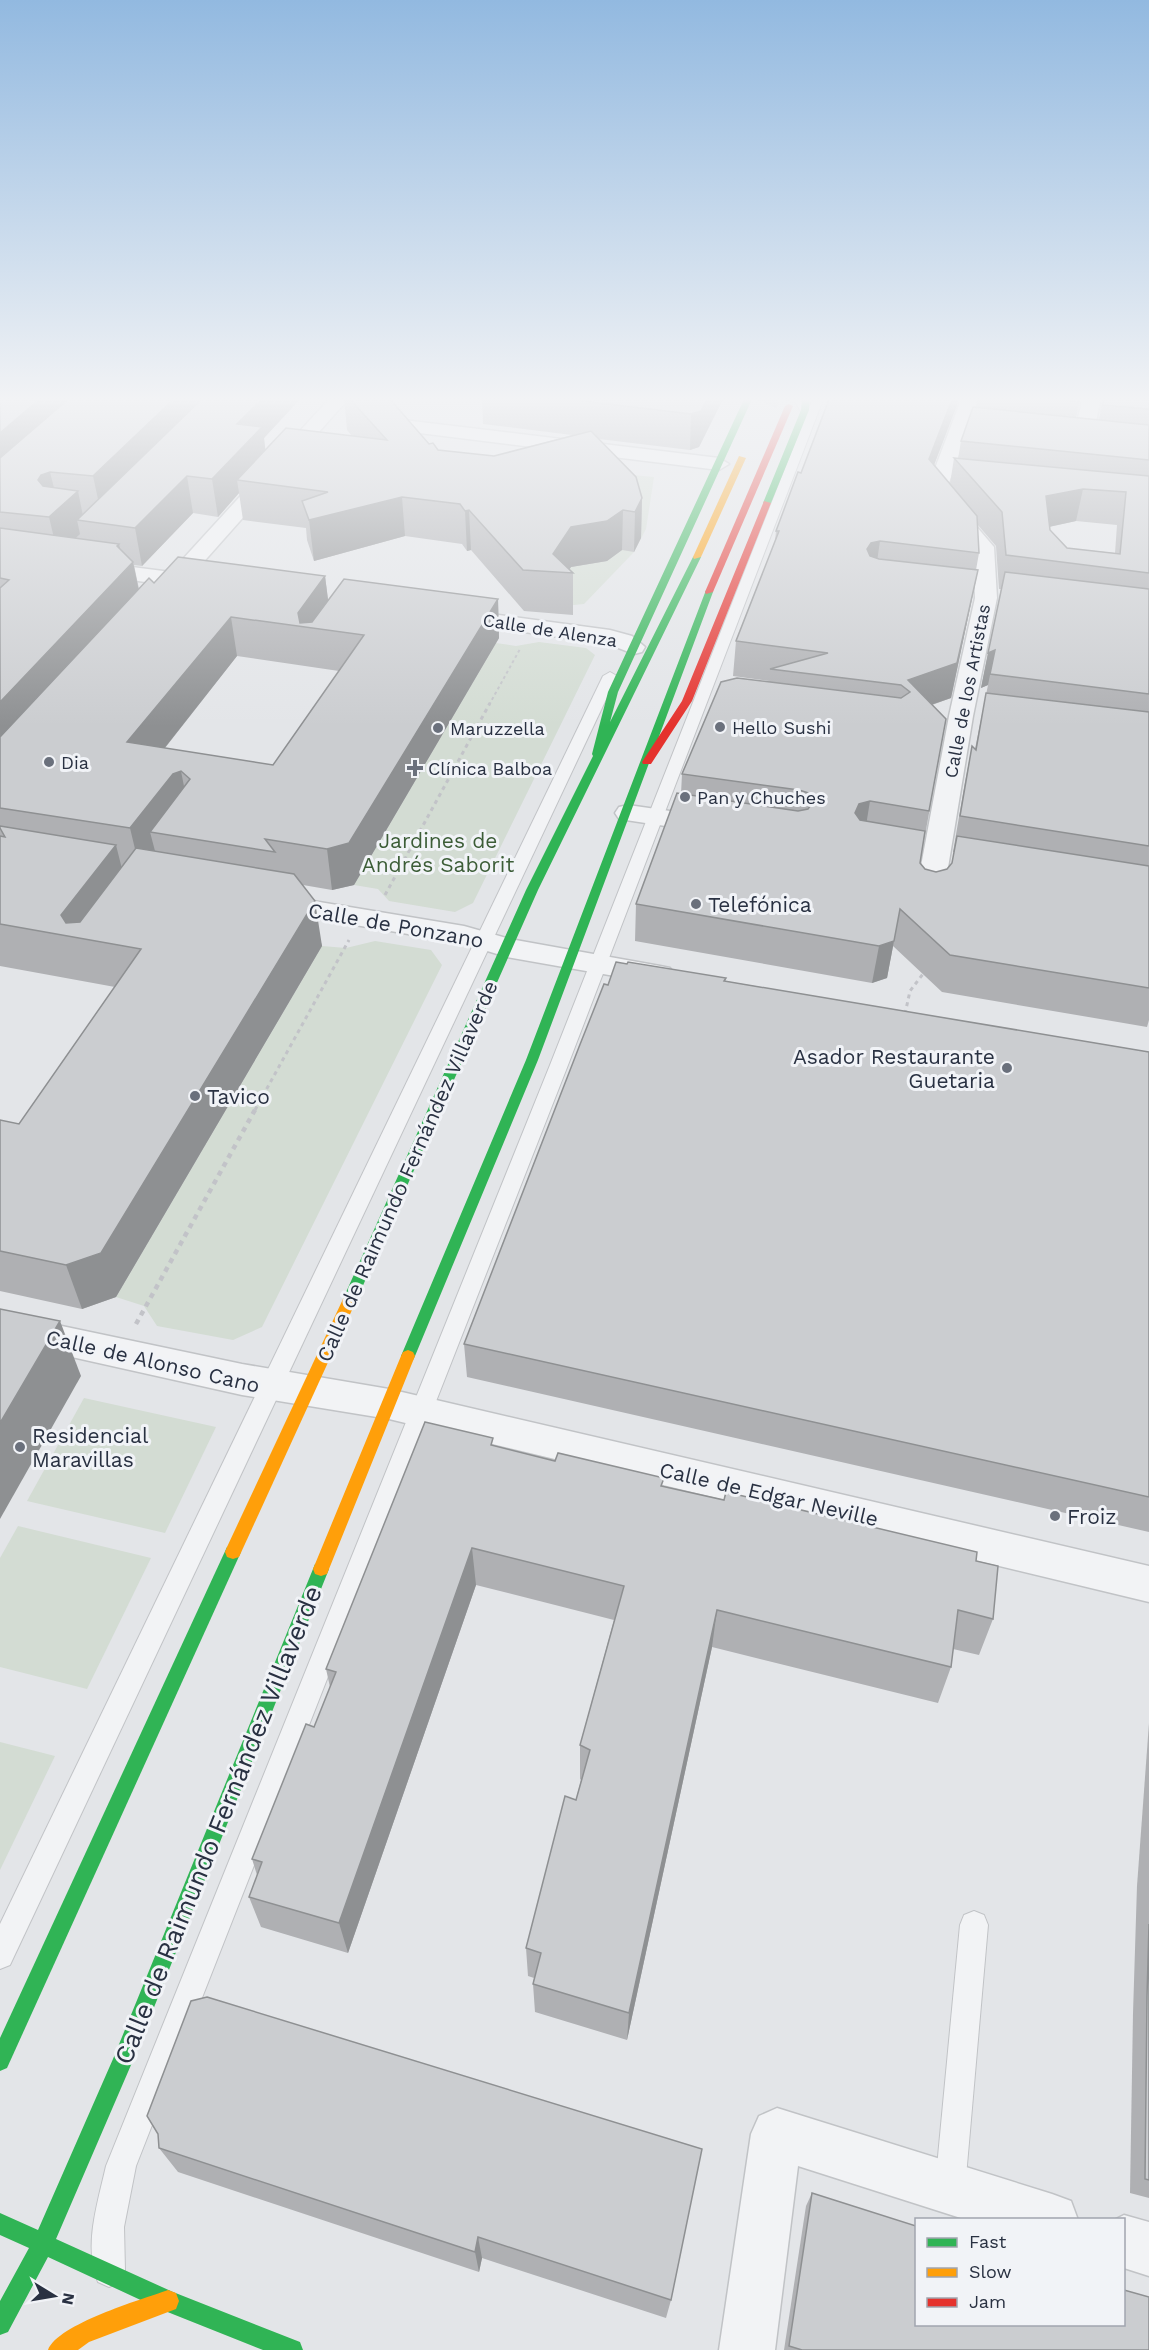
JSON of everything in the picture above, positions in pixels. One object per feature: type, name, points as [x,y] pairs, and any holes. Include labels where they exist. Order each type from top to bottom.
[{"type":"main road","name":"Calle de Raimundo Fernández Villaverde","points":[[0,2061],[307,1394],[496,944],[661,633],[720,507]]},
{"type":"main road","name":"Calle de Raimundo Fernández Villaverde","points":[[0,2324],[22,2234],[121,2065],[404,1408],[585,962],[628,813],[694,627],[744,507]]},
{"type":"main road","name":"Calle de Raimundo Fernández Villaverde","points":[[597,754],[630,644]]},
{"type":"main road","name":"Calle de Raimundo Fernández Villaverde","points":[[647,762],[676,721],[701,703]]},
{"type":"main road","points":[[22,2234],[168,2301],[292,2350]]},
{"type":"main road","points":[[59,2350],[82,2334],[168,2301]]},
{"type":"street","points":[[148,610],[248,507]]},
{"type":"street","name":"Calle de los Artistas","points":[[929,898],[935,862],[973,717],[985,597],[983,547],[947,507]]},
{"type":"street","points":[[64,565],[82,546]]},
{"type":"street","points":[[0,556],[226,586]]},
{"type":"street","name":"Calle de Alenza","points":[[430,613],[630,644]]},
{"type":"street","points":[[628,813],[739,829]]},
{"type":"street","name":"Calle de Ponzano","points":[[245,899],[496,944]]},
{"type":"street","points":[[496,944],[681,979]]},
{"type":"street","name":"Calle de Alonso Cano","points":[[0,1327],[307,1394]]},
{"type":"street","name":"Calle de Raimundo Fernández Villaverde","points":[[307,1394],[404,1408]]},
{"type":"street","name":"Calle de Edgar Neville","points":[[404,1408],[1149,1584]]},
{"type":"street","points":[[747,2350],[777,2134],[1046,2218]]},
{"type":"street","name":"Calle de Raimundo Fernández Villaverde","points":[[14,2350],[22,2234]]},
{"type":"street","points":[[1125,2242],[1149,2249]]},
{"type":"lane","points":[[0,1955],[271,1387],[496,944],[630,644],[695,507]]},
{"type":"lane","points":[[109,2274],[108,2227],[121,2166],[404,1408],[585,962],[656,817],[701,703],[772,507]]},
{"type":"lane","points":[[950,2188],[974,1925]]},
{"type":"path","points":[[381,902],[525,641]]},
{"type":"path","points":[[134,1329],[352,933]]},
{"type":"path","points":[[905,1018],[910,991],[930,963]]},
{"type":"green space","points":[[523,507],[649,507],[646,529],[634,552],[584,604],[574,605],[559,601],[515,509]]},
{"type":"green space","name":"Jardines de Andrés Saborit","points":[[539,642],[586,648],[595,655],[473,903],[455,912],[389,901],[378,889],[354,885],[496,643],[516,646]]},
{"type":"green space","points":[[375,941],[431,950],[442,965],[262,1327],[233,1340],[157,1326],[144,1306],[116,1297],[322,946],[346,948]]},
{"type":"green space","points":[[84,1398],[216,1427],[165,1533],[27,1501]]},
{"type":"green space","points":[[18,1526],[151,1558],[87,1689],[0,1667],[0,1558]]},
{"type":"green space","points":[[0,1742],[55,1756],[0,1870]]},
{"type":"building","points":[[0,507],[61,507],[49,517],[0,512]]},
{"type":"building","points":[[91,507],[156,507],[135,528],[77,520]]},
{"type":"building","points":[[304,507],[363,507],[309,520]]},
{"type":"building","points":[[462,507],[638,507],[635,512],[623,510],[607,521],[571,527],[553,554],[573,573],[523,570],[469,510],[465,511]]},
{"type":"building","points":[[785,507],[969,507],[977,516],[979,553],[880,541],[871,543],[867,549],[870,556],[879,559],[978,570],[957,663],[908,680],[946,719],[929,811],[870,801],[859,804],[855,813],[860,820],[925,831],[920,863],[925,869],[936,872],[947,869],[952,863],[957,836],[1149,866],[1149,988],[950,955],[900,909],[894,941],[879,946],[636,904],[677,793],[798,811],[808,809],[813,802],[809,793],[799,790],[682,774],[721,682],[737,678],[901,698],[910,692],[901,685],[770,669],[828,653],[736,641],[779,531],[776,531]]},
{"type":"building","points":[[997,507],[1047,507],[1050,530],[1067,548],[1120,554],[1125,507],[1149,507],[1149,573],[1006,555],[1002,512]]},
{"type":"building","points":[[0,528],[119,544],[117,546],[133,562],[0,702],[0,588],[9,580],[0,578]]},
{"type":"building","points":[[178,557],[325,576],[298,613],[300,623],[312,622],[344,579],[498,599],[349,843],[327,849],[265,839],[275,852],[150,832],[190,779],[181,771],[173,774],[130,828],[0,808],[0,737],[149,578],[154,583]],"holes":[[[231,617],[364,635],[273,765],[127,742]]]},
{"type":"building","points":[[1005,572],[1149,589],[1149,694],[990,674],[995,650],[988,653]]},
{"type":"building","points":[[986,693],[1149,712],[1149,846],[960,816],[972,746],[976,750]]},
{"type":"building","points":[[0,826],[116,845],[61,915],[66,923],[80,922],[136,848],[294,874],[315,901],[101,1253],[66,1265],[0,1251],[0,1120],[19,1124],[141,949],[0,924],[0,836],[5,837]]},
{"type":"building","points":[[616,962],[726,978],[724,981],[1149,1052],[1149,1497],[464,1344],[604,984],[608,985]]},
{"type":"building","points":[[0,1309],[60,1321],[0,1423]]},
{"type":"building","points":[[425,1422],[493,1438],[491,1445],[555,1461],[558,1453],[664,1478],[661,1486],[724,1500],[726,1492],[977,1552],[976,1561],[998,1566],[993,1619],[958,1610],[951,1667],[717,1610],[629,2013],[533,1984],[541,1953],[526,1948],[565,1796],[576,1800],[590,1750],[580,1745],[624,1586],[472,1548],[339,1923],[249,1897],[262,1862],[252,1859],[306,1724],[314,1727],[336,1672],[326,1669]]},
{"type":"building","points":[[1149,1924],[1149,2180],[1145,2179]]},
{"type":"building","points":[[207,1997],[702,2149],[671,2300],[478,2237],[475,2252],[159,2148],[158,2134],[147,2116],[191,2001]]},
{"type":"building","points":[[812,2193],[915,2226],[915,2326],[1125,2326],[1125,2290],[1149,2297],[1149,2350],[802,2350],[789,2346]]},
{"type":"traffic: fast","points":[[597,754],[613,692],[698,507]]},
{"type":"traffic: fast","points":[[350,1299],[532,890],[697,557]]},
{"type":"traffic: fast","points":[[408,1356],[532,1060],[709,592]]},
{"type":"traffic: fast","points":[[0,2061],[233,1552]]},
{"type":"traffic: fast","points":[[0,2324],[43,2244],[121,2065],[321,1569]]},
{"type":"traffic: fast","points":[[0,2224],[168,2301],[292,2350]]},
{"type":"traffic: slow","points":[[697,557],[720,507]]},
{"type":"traffic: slow","points":[[233,1552],[350,1299]]},
{"type":"traffic: slow","points":[[321,1569],[408,1356]]},
{"type":"traffic: slow","points":[[59,2350],[82,2334],[168,2301]]},
{"type":"traffic: jam","points":[[709,592],[746,507]]},
{"type":"traffic: jam","points":[[647,762],[687,701],[766,507]]},
{"type":"place","name":"Hello Sushi","points":[[720,727]]},
{"type":"place","name":"Maruzzella","points":[[438,728]]},
{"type":"place","name":"Dia","points":[[49,762]]},
{"type":"place","name":"Clínica Balboa","points":[[415,768]]},
{"type":"place","name":"Pan y Chuches","points":[[685,797]]},
{"type":"place","name":"Telefónica","points":[[696,904]]},
{"type":"place","name":"Asador Restaurante Guetaria","points":[[1007,1068]]},
{"type":"place","name":"Tavico","points":[[195,1096]]},
{"type":"place","name":"Residencial Maravillas","points":[[20,1447]]},
{"type":"place","name":"Froiz","points":[[1055,1516]]}]
